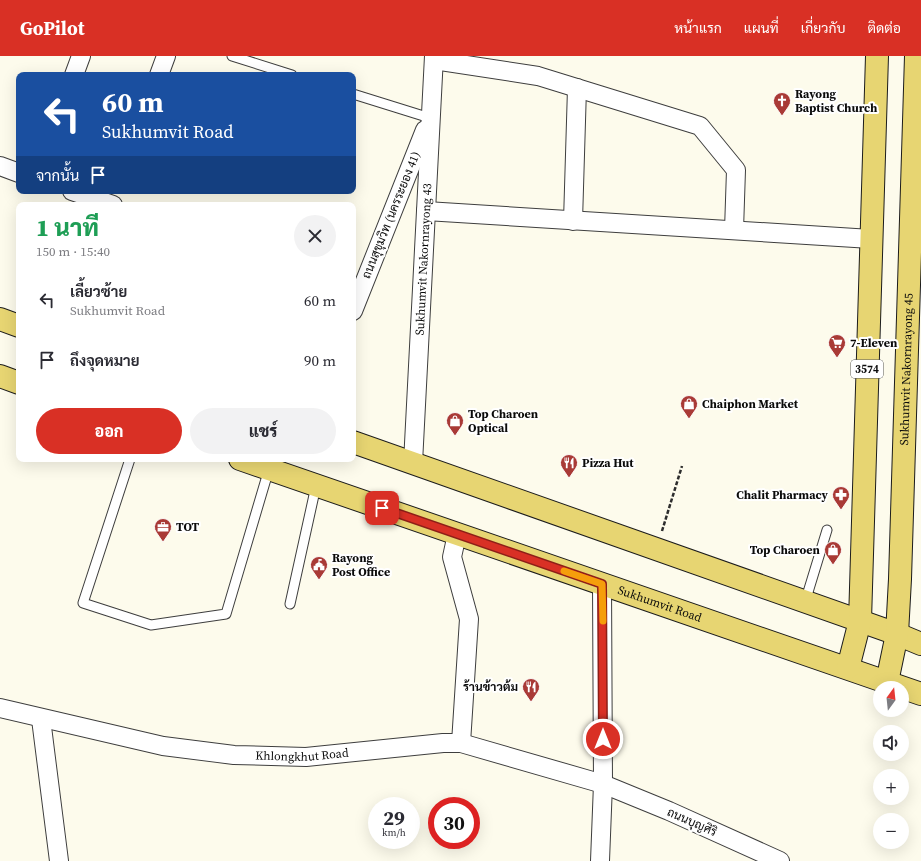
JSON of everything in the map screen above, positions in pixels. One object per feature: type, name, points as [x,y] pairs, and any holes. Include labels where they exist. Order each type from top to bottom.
[{"type":"main road","name":"3574","points":[[848,668],[860,621],[876,56]]},
{"type":"main road","name":"Sukhumvit Nakornrayong 45","points":[[887,681],[897,634],[915,300],[918,108],[916,56]]},
{"type":"main road","points":[[0,319],[16,325]]},
{"type":"main road","points":[[0,376],[16,382]]},
{"type":"main road","points":[[356,443],[656,548],[897,634],[921,644]]},
{"type":"main road","name":"Sukhumvit Road","points":[[249,462],[884,681]]},
{"type":"main road","name":"Sukhumvit Road","points":[[909,690],[921,694]]},
{"type":"street","points":[[75,72],[81,56]]},
{"type":"street","points":[[160,72],[166,56]]},
{"type":"street","points":[[434,58],[538,76],[700,126],[736,170],[734,230]]},
{"type":"street","name":"Sukhumvit Nakornrayong 43","points":[[413,463],[434,58]]},
{"type":"street","points":[[573,221],[577,88]]},
{"type":"street","name":"ถนนสุขุมวิท (นครระยอง 41)","points":[[356,298],[430,118]]},
{"type":"street","points":[[0,166],[16,172]]},
{"type":"street","points":[[81,194],[104,202]]},
{"type":"street","points":[[426,211],[871,239]]},
{"type":"street","points":[[457,534],[452,557],[468,619],[461,743]]},
{"type":"street","points":[[600,861],[603,784],[602,584]]},
{"type":"street","name":"Khlongkhut Road","points":[[0,708],[41,719],[163,746],[234,755],[306,757],[443,743],[461,743],[603,784]]},
{"type":"street","points":[[41,719],[59,861]]},
{"type":"street","name":"ถนนบุญศิริ","points":[[603,784],[669,811],[780,861]]},
{"type":"lane","points":[[232,56],[283,72]]},
{"type":"lane","points":[[356,95],[430,118]]},
{"type":"lane","points":[[129,462],[83,603],[150,625],[226,614],[269,469]]},
{"type":"lane","points":[[290,604],[316,484]]},
{"type":"lane","points":[[804,602],[827,530]]},
{"type":"path","points":[[656,548],[682,466]]},
{"type":"slow traffic","points":[[564,571],[602,584],[603,621]]},
{"type":"place","name":"Rayong Baptist Church","points":[[782,116]]},
{"type":"place","name":"7-Eleven","points":[[837,358]]},
{"type":"place","name":"Chaiphon Market","points":[[689,419]]},
{"type":"place","name":"Top Charoen Optical","points":[[455,436]]},
{"type":"place","name":"Pizza Hut","points":[[569,478]]},
{"type":"place","name":"Chalit Pharmacy","points":[[841,510]]},
{"type":"place","name":"TOT","points":[[163,542]]},
{"type":"place","name":"Top Charoen","points":[[833,565]]},
{"type":"place","name":"Rayong Post Office","points":[[319,580]]},
{"type":"place","name":"ร้านข้าวต้ม","points":[[531,702]]},
{"type":"route","points":[[382,508],[602,584],[603,739]]}]
